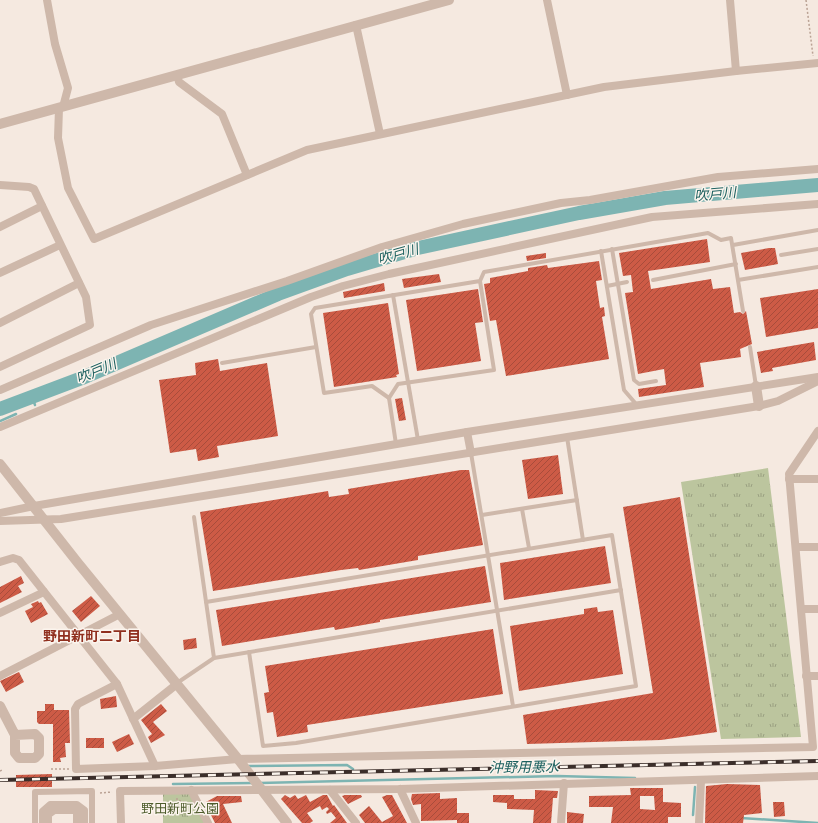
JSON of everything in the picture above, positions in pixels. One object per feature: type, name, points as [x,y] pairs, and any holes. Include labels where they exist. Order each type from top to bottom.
[{"type":"street","points":[[47,0],[54,44],[68,88],[61,107],[58,138],[68,188],[94,239],[307,150],[604,87],[736,71],[816,64]]},
{"type":"street","points":[[0,124],[449,0]]},
{"type":"street","points":[[547,0],[567,94]]},
{"type":"street","points":[[730,0],[736,71]]},
{"type":"street","points":[[356,25],[380,134]]},
{"type":"street","points":[[177,75],[179,82],[222,114],[247,175]]},
{"type":"street","points":[[0,390],[151,325],[287,281],[382,247],[463,224],[561,203],[590,200],[718,177],[818,169]]},
{"type":"street","points":[[0,185],[25,186],[34,189],[86,297],[90,326],[0,367]]},
{"type":"street","points":[[0,427],[311,297],[343,286],[389,274],[652,217],[818,204]]},
{"type":"street","points":[[0,227],[42,206]]},
{"type":"street","points":[[0,273],[60,245]]},
{"type":"street","points":[[0,322],[79,283]]},
{"type":"street","points":[[0,513],[418,440],[636,404],[818,377]]},
{"type":"street","points":[[0,521],[44,520],[759,406],[778,401],[818,381]]},
{"type":"street","points":[[756,386],[759,406]]},
{"type":"street","points":[[117,684],[78,704],[75,709],[76,769],[155,766],[238,759],[815,747],[806,676],[789,479],[791,469],[818,431]]},
{"type":"street","points":[[467,432],[471,453]]},
{"type":"street","points":[[0,464],[238,759],[287,823]]},
{"type":"street","points":[[789,479],[818,479]]},
{"type":"street","points":[[796,547],[818,547]]},
{"type":"street","points":[[0,562],[13,558],[18,560],[117,684],[155,766]]},
{"type":"street","points":[[0,613],[44,592]]},
{"type":"street","points":[[801,609],[818,609]]},
{"type":"street","points":[[0,676],[120,614]]},
{"type":"street","points":[[806,676],[818,676]]},
{"type":"street","points":[[133,719],[176,684]]},
{"type":"street","points":[[0,706],[15,734]]},
{"type":"street","points":[[121,823],[120,791],[400,789],[818,776]]},
{"type":"street","points":[[699,823],[702,780]]},
{"type":"street","points":[[561,823],[564,783]]},
{"type":"street","points":[[400,789],[416,823]]},
{"type":"street","points":[[35,823],[35,792],[92,790],[92,823]]},
{"type":"street","points":[[191,790],[208,823]]},
{"type":"street","points":[[330,790],[356,823]]},
{"type":"street","points":[[42,823],[42,812],[50,804],[77,804],[85,810],[85,823]]},
{"type":"street","points":[[47,823],[47,814],[54,809],[75,808],[78,812],[78,823]]},
{"type":"lane","points":[[733,245],[818,230]]},
{"type":"lane","points":[[388,398],[398,384],[494,370],[480,281],[484,272],[708,233],[721,240],[731,238],[743,311]]},
{"type":"lane","points":[[612,249],[634,380],[639,384],[656,381]]},
{"type":"lane","points":[[781,255],[818,249]]},
{"type":"lane","points":[[601,251],[624,390],[636,404]]},
{"type":"lane","points":[[653,280],[736,264]]},
{"type":"lane","points":[[738,280],[818,267]]},
{"type":"lane","points":[[396,444],[388,398],[372,386],[324,393],[311,314],[315,308],[480,281]]},
{"type":"lane","points":[[607,286],[627,282]]},
{"type":"lane","points":[[393,295],[418,440]]},
{"type":"lane","points":[[222,363],[316,347]]},
{"type":"lane","points":[[750,347],[756,386]]},
{"type":"lane","points":[[567,437],[583,540]]},
{"type":"lane","points":[[471,453],[514,706]]},
{"type":"lane","points":[[482,515],[577,500]]},
{"type":"lane","points":[[522,509],[529,548]]},
{"type":"lane","points":[[194,517],[214,658]]},
{"type":"lane","points":[[206,602],[489,554],[612,535],[636,686],[296,743],[263,746],[248,652]]},
{"type":"lane","points":[[176,684],[214,658],[621,590]]},
{"type":"path","points":[[806,0],[816,64]]},
{"type":"path","points":[[52,769],[76,769]]},
{"type":"path","points":[[177,790],[177,800],[187,801],[191,808]]},
{"type":"path","points":[[92,794],[120,791]]},
{"type":"green space","points":[[768,468],[801,737],[721,739],[681,482]]},
{"type":"green space","name":"野田新町公園","points":[[163,794],[190,794],[205,823],[163,823]]},
{"type":"building","points":[[707,239],[710,262],[648,271],[651,289],[711,279],[713,289],[730,287],[734,313],[740,312],[743,314],[746,311],[752,344],[740,349],[741,357],[700,363],[704,387],[639,397],[638,389],[666,385],[664,369],[638,374],[625,293],[633,292],[631,275],[623,276],[619,253]]},
{"type":"building","points":[[775,248],[778,264],[745,270],[741,253]]},
{"type":"building","points":[[546,253],[546,258],[527,261],[526,256]]},
{"type":"building","points":[[599,261],[602,280],[596,281],[600,308],[604,307],[605,316],[602,317],[609,359],[506,376],[496,320],[490,321],[484,284],[490,283],[490,278],[528,271],[528,268],[547,265],[548,268]]},
{"type":"building","points":[[439,274],[441,282],[404,288],[402,279]]},
{"type":"building","points":[[384,283],[385,291],[344,298],[343,292]]},
{"type":"building","points":[[478,289],[483,322],[475,323],[481,361],[417,371],[406,300]]},
{"type":"building","points":[[818,289],[818,328],[766,337],[760,298]]},
{"type":"building","points":[[388,303],[399,374],[396,375],[397,377],[334,387],[323,313]]},
{"type":"building","points":[[814,342],[816,360],[772,368],[773,371],[761,373],[757,352]]},
{"type":"building","points":[[218,359],[220,371],[267,363],[278,436],[217,446],[219,457],[198,461],[196,449],[170,453],[159,380],[196,375],[195,363]]},
{"type":"building","points":[[402,398],[406,420],[399,421],[395,399]]},
{"type":"building","points":[[558,455],[563,494],[528,499],[522,460]]},
{"type":"building","points":[[461,470],[469,470],[483,545],[418,556],[418,560],[359,570],[358,568],[341,570],[213,591],[200,512],[328,491],[329,497],[349,494],[348,489]]},
{"type":"building","points":[[680,497],[717,732],[661,740],[527,744],[523,715],[653,693],[623,507]]},
{"type":"building","points":[[605,546],[611,583],[504,600],[500,563]]},
{"type":"building","points":[[485,566],[491,602],[380,620],[380,622],[335,630],[334,627],[222,646],[216,610]]},
{"type":"building","points":[[21,576],[24,583],[18,586],[22,592],[0,603],[0,587]]},
{"type":"building","points":[[91,596],[100,606],[81,622],[72,611]]},
{"type":"building","points":[[38,601],[39,603],[41,602],[48,614],[31,623],[25,611],[33,607],[31,604]]},
{"type":"building","points":[[597,607],[598,612],[613,610],[623,674],[519,691],[510,626],[584,614],[584,609]]},
{"type":"building","points":[[493,629],[503,694],[307,725],[308,732],[277,737],[273,712],[267,713],[264,693],[269,692],[265,666]]},
{"type":"building","points":[[196,638],[197,648],[184,650],[183,640]]},
{"type":"building","points":[[19,672],[24,682],[6,692],[0,681]]},
{"type":"building","points":[[116,696],[117,707],[101,709],[100,699]]},
{"type":"building","points":[[45,704],[54,704],[54,710],[69,710],[70,743],[65,743],[66,757],[60,758],[61,762],[53,762],[53,724],[39,724],[37,722],[37,711],[45,711]]},
{"type":"building","points":[[161,704],[167,711],[153,722],[165,735],[151,743],[148,737],[152,734],[141,720]]},
{"type":"building","points":[[129,734],[134,744],[117,752],[112,742]]},
{"type":"building","points":[[86,738],[104,738],[104,748],[86,748]]},
{"type":"building","points":[[52,774],[52,787],[16,787],[16,775]]},
{"type":"building","points":[[727,784],[760,785],[762,813],[744,815],[743,823],[705,823],[706,786]]},
{"type":"building","points":[[630,788],[663,788],[663,802],[681,803],[681,817],[668,817],[668,823],[611,823],[613,807],[589,807],[589,796],[631,795]],"holes":[[[640,796],[654,796],[655,810],[640,809]]]},
{"type":"building","points":[[535,790],[558,791],[557,798],[553,798],[551,823],[533,823],[534,810],[507,809],[507,803],[493,802],[493,795],[514,795],[514,799],[535,799]]},
{"type":"building","points":[[440,793],[440,799],[457,798],[457,813],[469,813],[469,823],[457,823],[457,820],[421,821],[421,804],[413,805],[411,799],[412,794]]},
{"type":"building","points":[[285,795],[290,798],[295,795],[298,799],[306,795],[310,802],[323,795],[327,795],[333,806],[334,805],[347,823],[330,823],[336,818],[331,812],[327,814],[326,812],[329,809],[327,807],[322,810],[320,806],[307,813],[313,821],[310,823],[302,823],[281,799]]},
{"type":"building","points":[[361,795],[362,797],[348,804],[342,796]]},
{"type":"building","points":[[392,795],[407,823],[365,823],[359,815],[369,806],[382,822],[393,816],[382,797]]},
{"type":"building","points":[[217,796],[241,796],[242,802],[223,804],[232,823],[215,823],[210,813],[212,812],[206,802]]},
{"type":"building","points":[[773,802],[784,802],[785,816],[774,817]]},
{"type":"building","points":[[567,812],[584,814],[583,823],[567,823]]},
{"type":"waterway","name":"吹戸川","points":[[0,409],[82,378],[278,294],[347,269],[418,248],[579,213],[665,198],[818,185]]},
{"type":"waterway","name":"沖野用悪水","points":[[32,397],[35,405]]},
{"type":"waterway","name":"沖野用悪水","points":[[0,421],[16,414]]},
{"type":"waterway","name":"沖野用悪水","points":[[249,766],[347,765],[353,769]]},
{"type":"waterway","name":"沖野用悪水","points":[[260,783],[557,776],[635,778]]},
{"type":"waterway","points":[[173,784],[253,783]]},
{"type":"waterway","name":"沖野用悪水","points":[[693,815],[695,787]]},
{"type":"waterway","name":"沖野用悪水","points":[[741,818],[818,823]]},
{"type":"railway","points":[[0,780],[818,761]]},
{"type":"district","name":"野田新町二丁目","points":[[92,636]]}]
